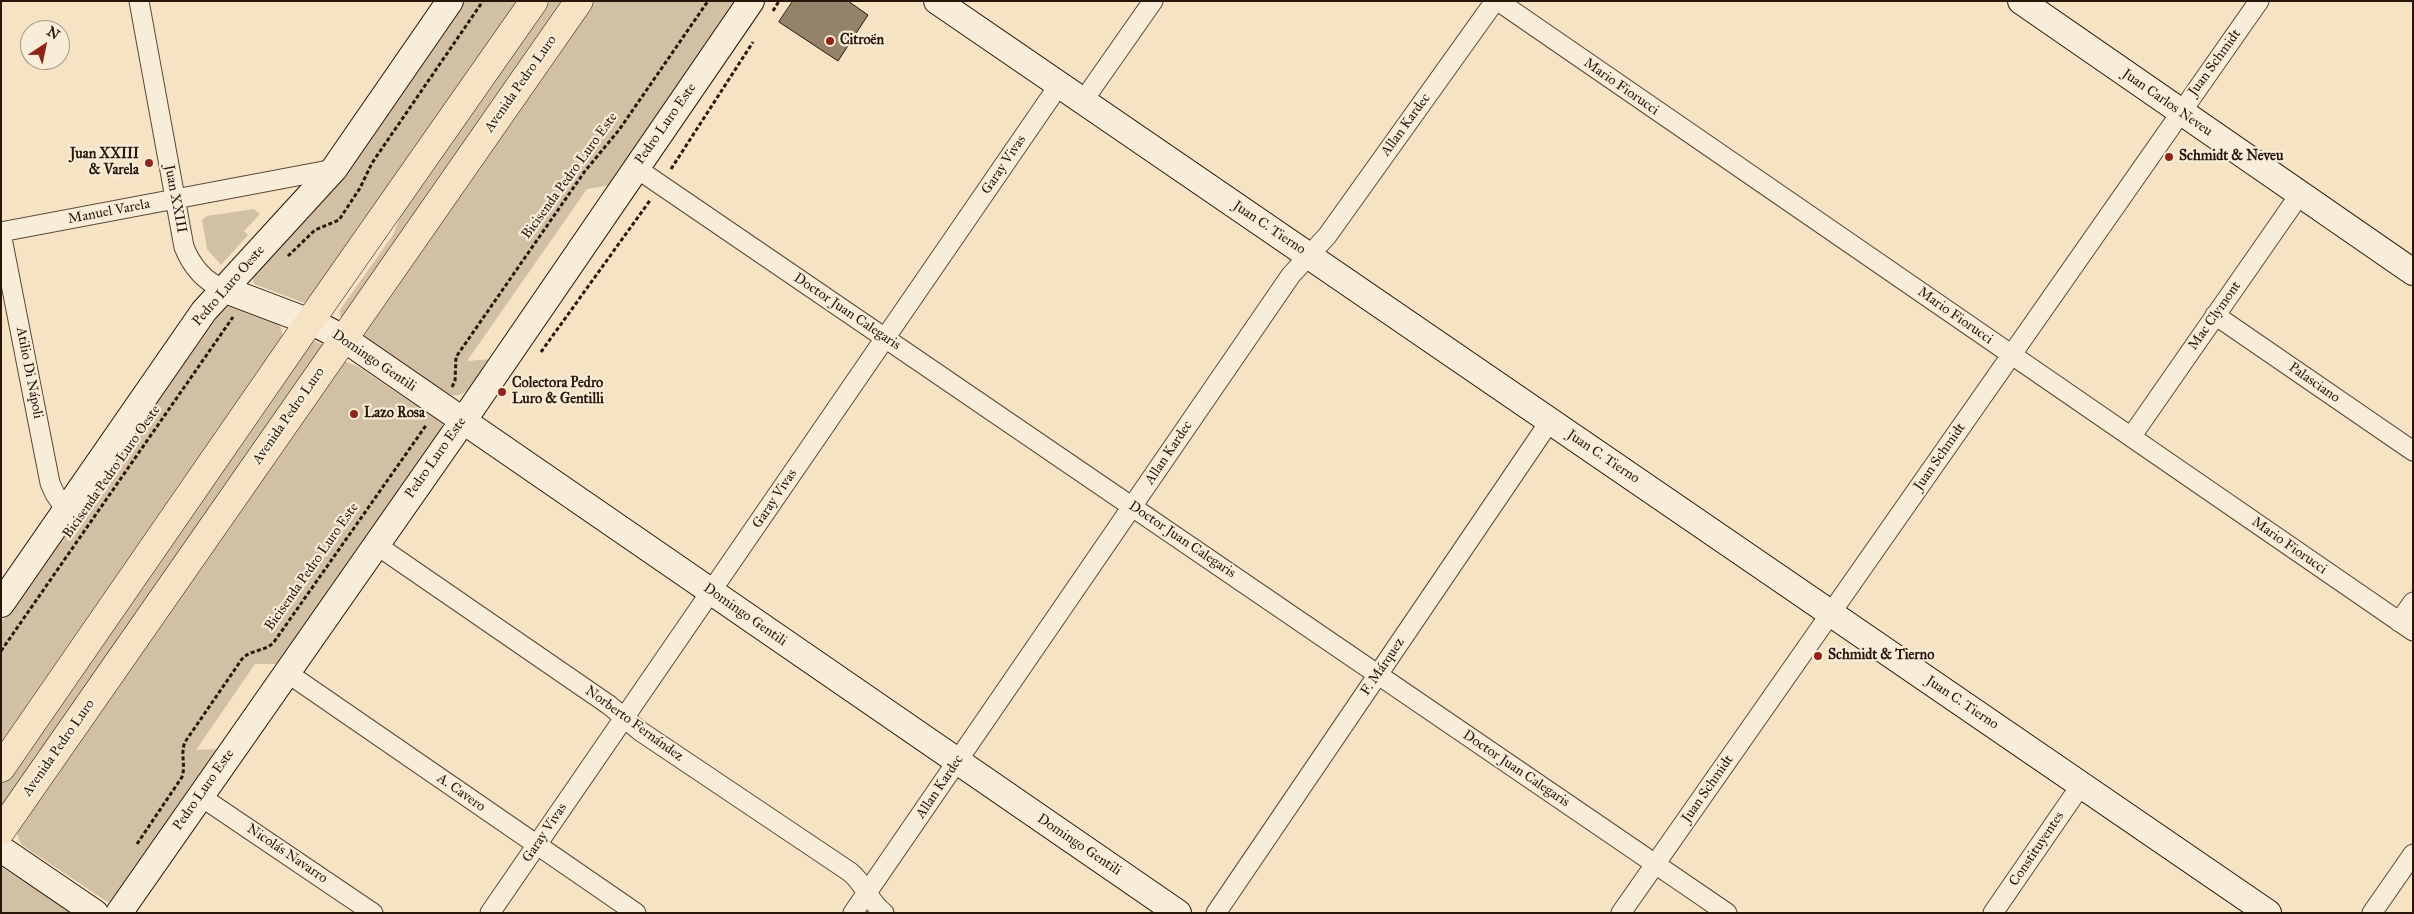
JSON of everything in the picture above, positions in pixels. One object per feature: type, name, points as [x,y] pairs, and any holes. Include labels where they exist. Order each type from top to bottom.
[{"type":"main road","points":[[1,768],[534,1]]},
{"type":"main road","name":"Avenida Pedro Luro","points":[[1,831],[579,1]]},
{"type":"street","name":"Juan XXIII","points":[[139,1],[184,247],[190,260],[204,278],[224,289],[310,322]]},
{"type":"street","name":"Pedro Luro Oeste","points":[[1,604],[198,319],[334,169],[450,1]]},
{"type":"street","name":"Juan C. Tierno","points":[[937,1],[2268,913]]},
{"type":"street","points":[[1083,101],[1153,1]]},
{"type":"street","name":"Allan Kardec","points":[[853,913],[1291,275],[1327,236],[1496,1]]},
{"type":"street","name":"Mario Fiorucci","points":[[1496,1],[2406,626]]},
{"type":"street","name":"Juan Carlos Neveu","points":[[2021,1],[2413,272]]},
{"type":"street","name":"Juan Schmidt","points":[[1621,913],[2180,111],[2259,1]]},
{"type":"street","name":"Pedro Luro Este","points":[[119,913],[375,544],[463,421],[636,168],[760,10]]},
{"type":"street","name":"Garay Vivas","points":[[490,913],[1059,85]]},
{"type":"street","name":"Doctor Juan Calegaris","points":[[636,168],[1728,913]]},
{"type":"street","name":"Manuel Varela","points":[[1,233],[334,169]]},
{"type":"street","name":"Mac Clymont","points":[[2131,437],[2300,194]]},
{"type":"street","name":"Atilio Di Nápoli","points":[[1,233],[51,486],[66,510]]},
{"type":"street","name":"Palasciano","points":[[2215,315],[2413,452]]},
{"type":"street","name":"Domingo Gentili","points":[[310,322],[343,338],[1178,913]]},
{"type":"street","name":"F. Márquez","points":[[1216,913],[1550,421]]},
{"type":"street","name":"Norberto Fernández","points":[[375,544],[609,704],[640,731],[850,872],[860,881],[874,905],[884,913]]},
{"type":"street","points":[[2406,626],[2413,602]]},
{"type":"street","name":"A. Cavero","points":[[286,672],[636,913]]},
{"type":"street","name":"Constituyentes","points":[[1993,913],[2081,785]]},
{"type":"street","name":"Nicolás Navarro","points":[[200,796],[373,913]]},
{"type":"street","points":[[1,849],[94,913]]},
{"type":"street","points":[[2372,913],[2413,854]]},
{"type":"path","name":"Bicisenda Pedro Luro Este","points":[[448,394],[455,381],[456,356],[585,171],[619,130],[708,1]]},
{"type":"path","points":[[760,10],[779,1]]},
{"type":"path","points":[[535,360],[661,185],[758,35]]},
{"type":"path","name":"Bicisenda Pedro Luro Oeste","points":[[1,651],[235,314]]},
{"type":"path","name":"Bicisenda Pedro Luro Este","points":[[132,851],[182,777],[184,770],[182,751],[185,742],[242,659],[249,653],[272,645],[432,416]]},
{"type":"shaded area","points":[[465,1],[522,1],[307,304],[254,284],[252,276],[355,161]]},
{"type":"shaded area","points":[[544,1],[568,1],[342,318],[340,310],[393,235],[405,204]]},
{"type":"shaded area","points":[[590,1],[738,1],[611,185],[587,189],[467,361],[491,359],[479,378],[463,393],[450,395],[363,335]]},
{"type":"shaded area","points":[[254,209],[260,214],[244,231],[248,235],[221,265],[207,249],[202,220],[207,216]]},
{"type":"shaded area","points":[[227,303],[275,321],[281,328],[283,339],[1,749],[1,623]]},
{"type":"shaded area","points":[[311,340],[324,345],[1,814],[1,782],[306,343]]},
{"type":"shaded area","points":[[346,362],[357,366],[441,422],[443,427],[280,664],[255,664],[196,750],[221,749],[109,903],[22,845],[16,829],[341,363]]},
{"type":"shaded area","points":[[1,867],[72,913],[1,913]]},
{"type":"building","name":"Citroën","points":[[793,1],[848,1],[868,15],[838,61],[779,22]]},
{"type":"place","name":"Citroën","points":[[830,41]]},
{"type":"place","name":"Schmidt & Neveu","points":[[2169,157]]},
{"type":"place","name":"Juan XXIII & Varela","points":[[149,163]]},
{"type":"place","name":"Colectora Pedro Luro & Gentilli","points":[[502,392]]},
{"type":"place","name":"Lazo Rosa","points":[[354,414]]},
{"type":"place","name":"Schmidt & Tierno","points":[[1818,656]]}]
